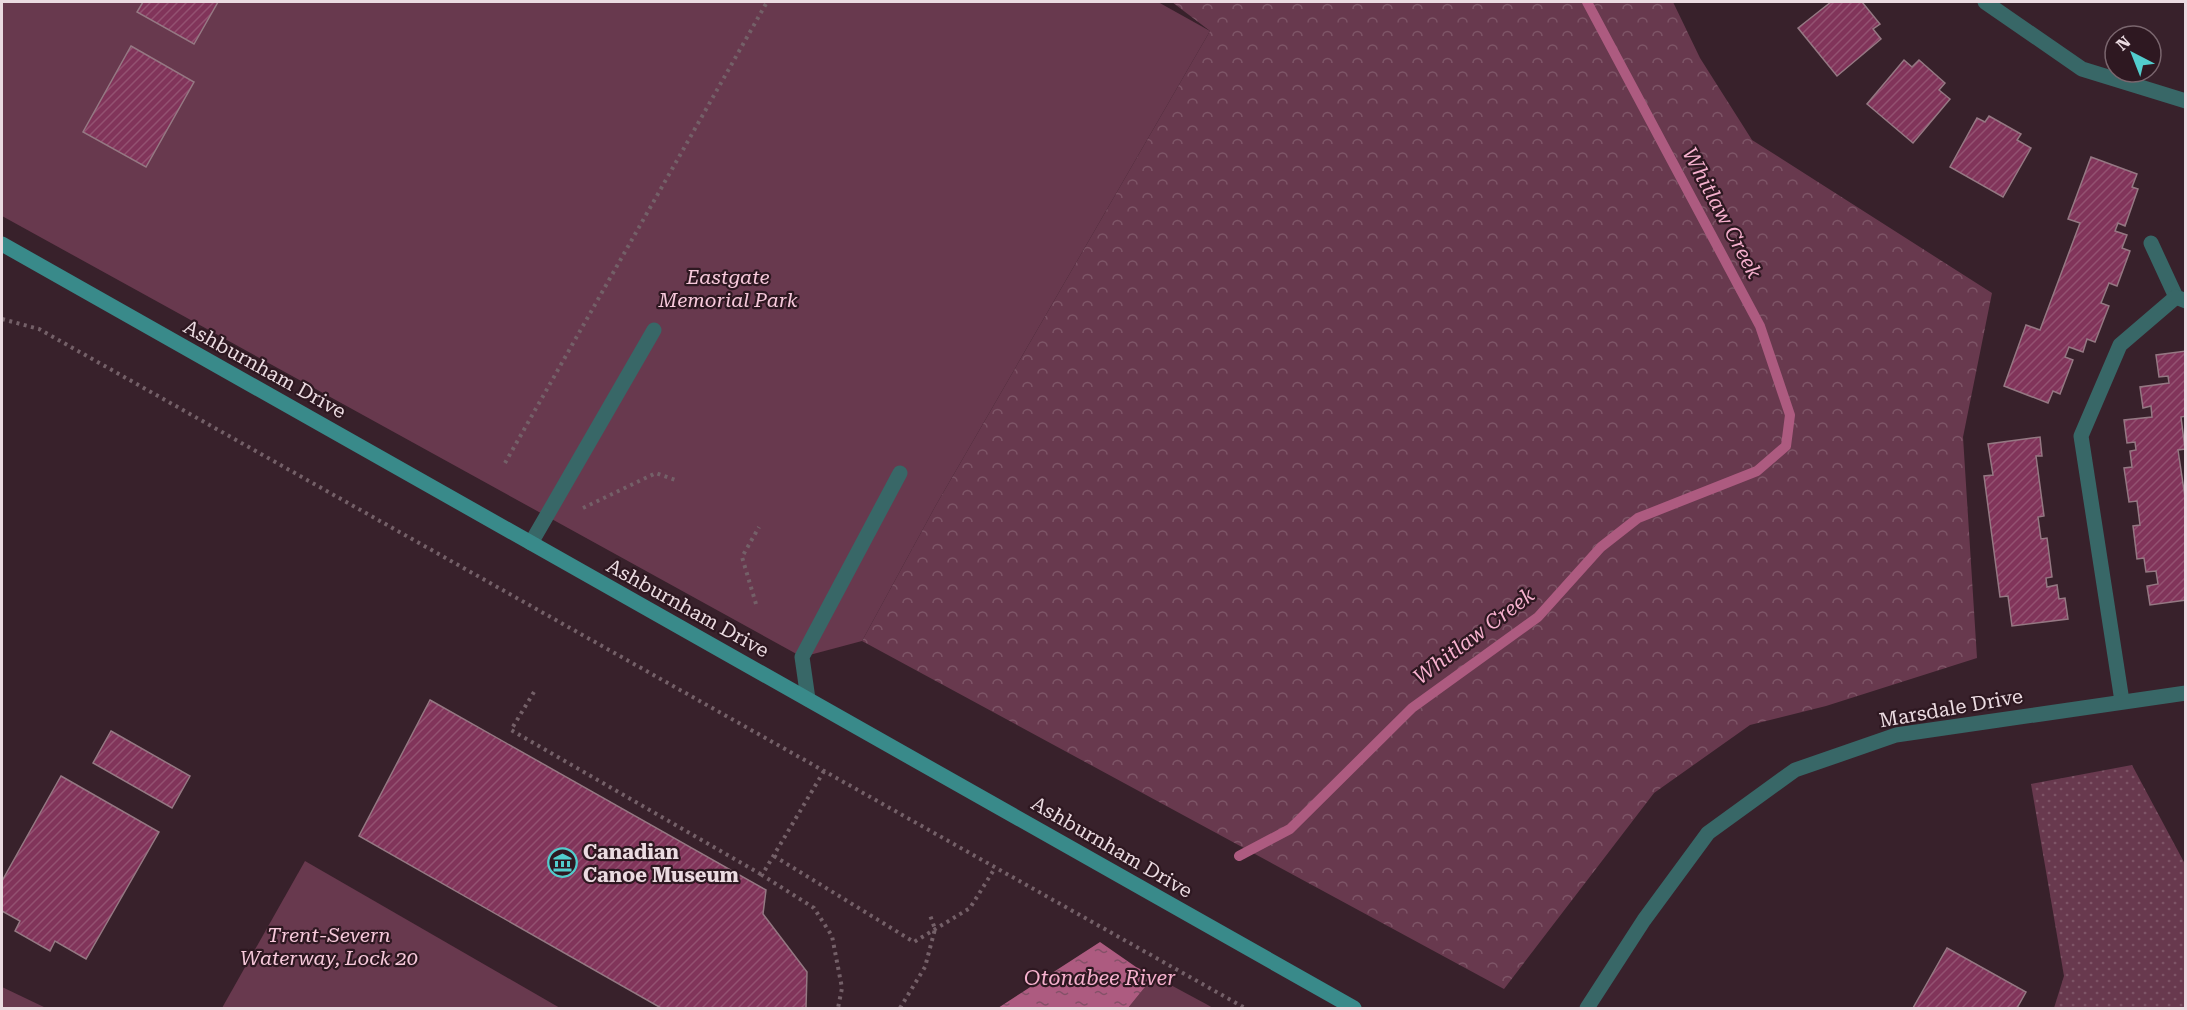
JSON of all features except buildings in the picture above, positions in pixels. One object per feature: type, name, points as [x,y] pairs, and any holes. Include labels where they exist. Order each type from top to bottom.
[{"type":"main road","name":"Ashburnham Drive","points":[[2,244],[1354,1008]]},
{"type":"street","points":[[1985,2],[2082,69],[2186,101]]},
{"type":"street","points":[[2122,700],[2080,436],[2120,345],[2181,299],[2151,243]]},
{"type":"street","points":[[531,543],[654,330]]},
{"type":"street","points":[[808,699],[802,657],[900,473]]},
{"type":"street","name":"Marsdale Drive","points":[[1587,1008],[1644,920],[1708,833],[1795,770],[1896,735],[2122,700],[2186,693]]},
{"type":"path","points":[[505,463],[767,2]]},
{"type":"path","points":[[2,319],[39,329],[1245,1008]]},
{"type":"path","points":[[583,508],[656,473],[678,481]]},
{"type":"path","points":[[756,604],[742,556],[759,527]]},
{"type":"path","points":[[534,692],[511,730],[762,875],[814,908],[832,936],[842,988],[838,1008]]},
{"type":"path","points":[[762,875],[824,771]]},
{"type":"path","points":[[774,856],[914,942],[970,908],[995,867]]},
{"type":"path","points":[[900,1008],[925,967],[935,929],[930,915]]},
{"type":"green space","name":"Eastgate Memorial Park","points":[[2,2],[1158,2],[1210,31],[936,505],[862,641],[802,657],[2,216]]},
{"type":"green space","points":[[1172,2],[1673,2],[1700,58],[1752,140],[1992,293],[1963,437],[1977,658],[1826,706],[1750,725],[1654,793],[1504,989],[862,641],[936,505],[1210,31]]},
{"type":"green space","points":[[2132,765],[2185,864],[2185,1008],[2054,1008],[2064,976],[2031,784]]},
{"type":"green space","name":"Trent-Severn Waterway, Lock 20","points":[[305,861],[560,1008],[222,1008]]},
{"type":"green space","points":[[1154,976],[1206,1004],[1213,1008],[1128,1008]]},
{"type":"green space","points":[[2,987],[46,1008],[2,1008]]},
{"type":"water","name":"Otonabee River","points":[[1100,942],[1136,967],[1154,976],[1128,1008],[998,1008]]},
{"type":"waterway","name":"Whitlaw Creek","points":[[1239,856],[1290,829],[1412,708],[1538,617],[1601,547],[1638,518],[1757,471],[1786,446],[1790,415],[1760,326],[1587,2]]},
{"type":"place","name":"Canadian Canoe Museum","points":[[562,863]]}]
